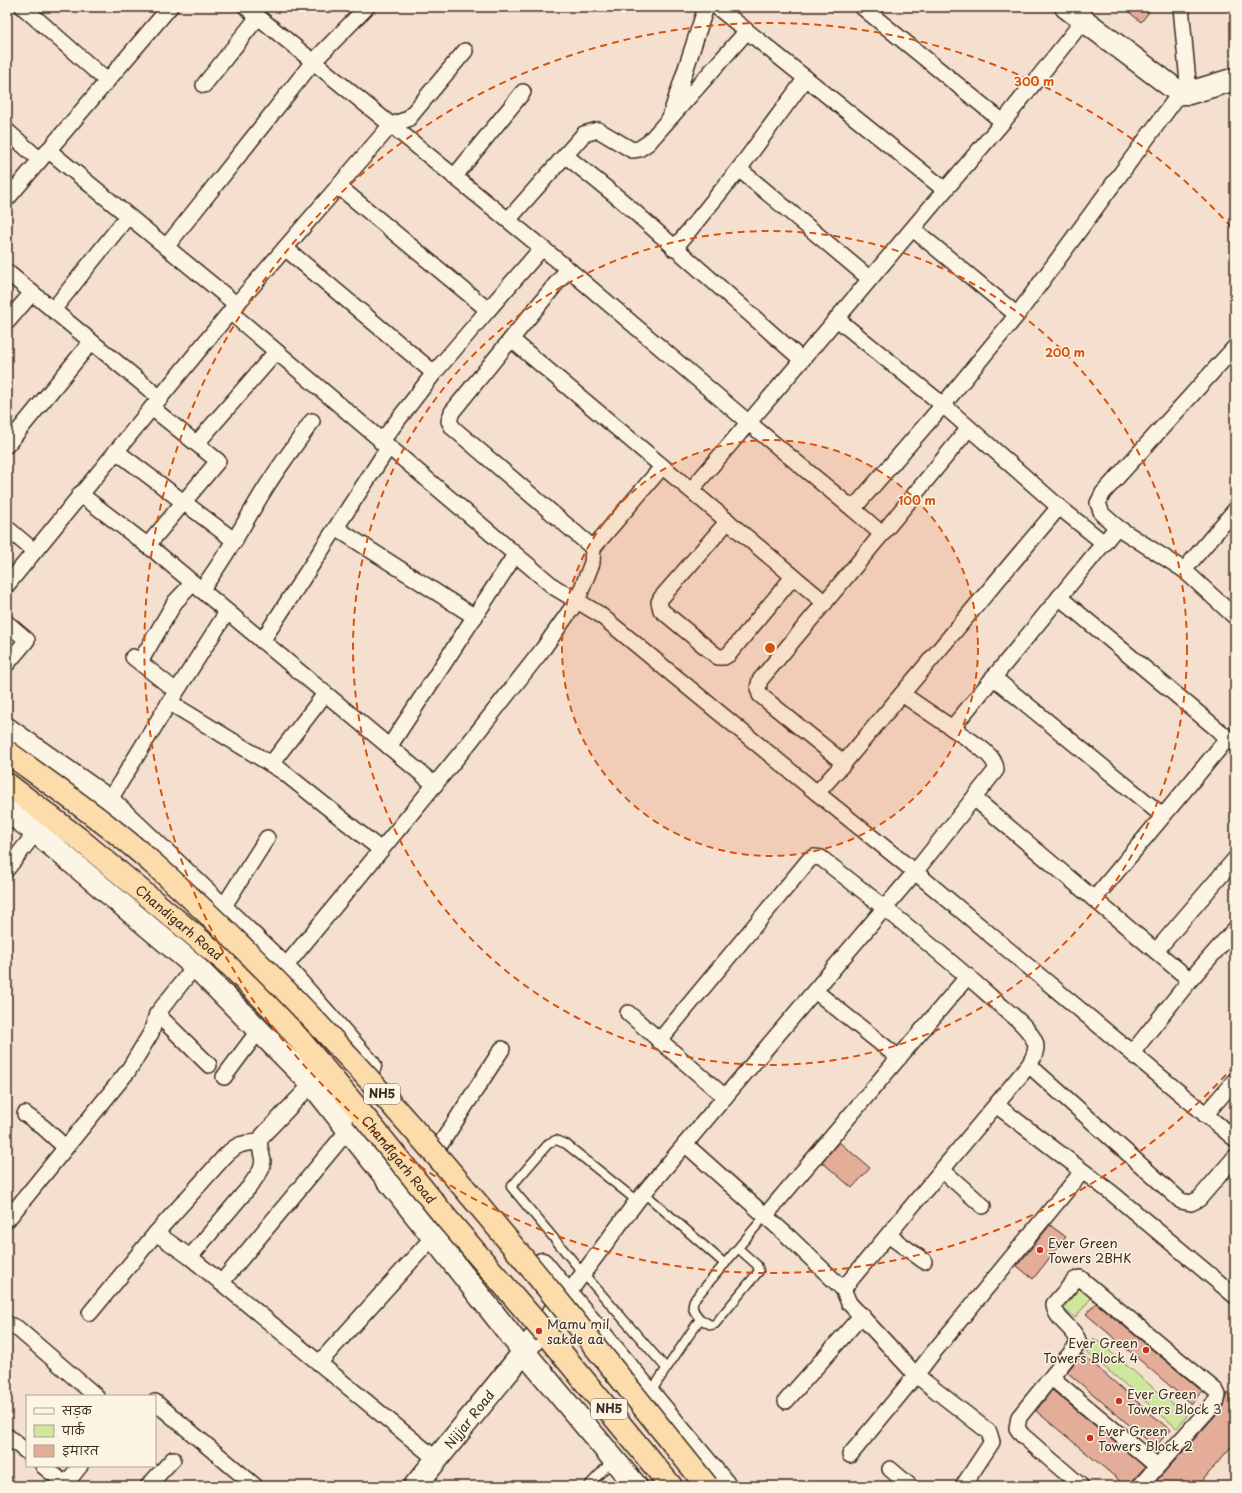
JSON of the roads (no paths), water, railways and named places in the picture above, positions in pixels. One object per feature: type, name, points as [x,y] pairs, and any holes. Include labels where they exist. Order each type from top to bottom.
[{"type":"highway","name":"NH5","points":[[7,752],[75,801],[156,866],[289,995],[380,1091],[458,1182],[561,1304],[707,1486]]},
{"type":"highway","name":"Chandigarh Road","points":[[7,784],[78,838],[231,966],[279,1015],[447,1219],[610,1410],[671,1486]]},
{"type":"main road","points":[[1066,7],[1083,22],[1184,93],[1235,79]]},
{"type":"main road","points":[[7,729],[108,802],[284,968],[440,1145],[567,1295],[648,1395],[726,1486]]},
{"type":"main road","points":[[7,811],[36,832],[195,966],[312,1084],[524,1352],[636,1486]]},
{"type":"main road","name":"Nijjar Road","points":[[415,1486],[524,1352],[567,1295]]},
{"type":"street","points":[[22,7],[54,33],[107,81]]},
{"type":"street","points":[[7,198],[170,7]]},
{"type":"street","points":[[246,7],[568,269],[882,534]]},
{"type":"street","points":[[166,247],[313,62],[366,7]]},
{"type":"street","points":[[668,121],[706,7]]},
{"type":"street","points":[[717,7],[945,190]]},
{"type":"street","points":[[862,7],[1003,122]]},
{"type":"street","points":[[853,509],[943,405],[1017,315],[1184,93],[1181,7]]},
{"type":"street","points":[[204,85],[258,17]]},
{"type":"street","points":[[691,490],[1003,122],[1083,22]]},
{"type":"street","points":[[508,220],[584,134],[590,131],[598,130],[632,150],[639,149],[648,143],[747,31]]},
{"type":"street","points":[[7,585],[233,309],[338,186],[391,125],[408,119],[465,51]]},
{"type":"street","points":[[674,249],[739,169],[806,78]]},
{"type":"street","points":[[454,177],[523,92]]},
{"type":"street","points":[[7,131],[44,155],[128,216],[166,247],[233,309],[276,352],[515,555],[554,587],[599,614],[915,872],[1235,1139]]},
{"type":"street","points":[[566,156],[621,200],[674,249],[802,360]]},
{"type":"street","points":[[739,169],[870,279]]},
{"type":"street","points":[[338,186],[488,310]]},
{"type":"street","points":[[53,310],[128,216]]},
{"type":"street","points":[[912,229],[1017,315]]},
{"type":"street","points":[[285,248],[434,373]]},
{"type":"street","points":[[262,641],[336,528],[385,445],[434,373],[542,248]]},
{"type":"street","points":[[568,269],[512,340],[452,412],[449,421],[453,428],[593,548]]},
{"type":"street","points":[[7,272],[91,342],[197,443],[218,461],[147,546]]},
{"type":"street","points":[[7,322],[32,293]]},
{"type":"street","points":[[837,319],[943,405],[1059,507],[1104,543]]},
{"type":"street","points":[[512,340],[825,603]]},
{"type":"street","points":[[7,445],[91,342]]},
{"type":"street","points":[[1235,347],[1103,493],[1098,503],[1102,514],[1117,527],[1184,570],[1235,617]]},
{"type":"street","points":[[197,443],[276,352]]},
{"type":"street","points":[[312,421],[274,474],[219,567],[197,587],[176,602],[136,659],[173,697],[271,764],[320,800],[381,850]]},
{"type":"street","points":[[844,763],[760,695],[758,688],[760,680],[969,428]]},
{"type":"street","points":[[116,451],[235,542]]},
{"type":"street","points":[[284,968],[435,785],[543,649],[577,601],[592,563],[593,548],[662,467]]},
{"type":"street","points":[[80,494],[147,546],[435,785]]},
{"type":"street","points":[[817,793],[844,763],[1059,507]]},
{"type":"street","points":[[1184,570],[1235,510]]},
{"type":"street","points":[[728,521],[661,598],[659,606],[661,610],[718,657],[724,657],[729,654],[793,577]]},
{"type":"street","points":[[952,728],[1117,527]]},
{"type":"street","points":[[7,528],[34,551]]},
{"type":"street","points":[[336,528],[475,617]]},
{"type":"street","points":[[389,746],[515,555]]},
{"type":"street","points":[[1059,597],[1232,741],[1163,816],[1094,899]]},
{"type":"street","points":[[108,802],[227,612]]},
{"type":"street","points":[[7,623],[26,640],[7,664]]},
{"type":"street","points":[[993,677],[1163,816]]},
{"type":"street","points":[[271,764],[325,694]]},
{"type":"street","points":[[567,1295],[641,1197],[915,872],[996,770],[996,765],[992,756],[902,694]]},
{"type":"street","points":[[974,798],[1190,980]]},
{"type":"street","points":[[7,869],[36,832]]},
{"type":"street","points":[[222,909],[267,838]]},
{"type":"street","points":[[659,1041],[809,860],[814,857],[821,858],[885,907],[968,976],[1029,1031],[1036,1044],[1035,1054],[1029,1064],[843,1289]]},
{"type":"street","points":[[1156,951],[1235,859]]},
{"type":"street","points":[[1132,1053],[1190,980],[1235,929]]},
{"type":"street","points":[[7,1220],[128,1071],[151,1033],[157,1014],[195,966]]},
{"type":"street","points":[[765,1216],[968,976]]},
{"type":"street","points":[[815,991],[899,1058]]},
{"type":"street","points":[[628,1013],[725,1098]]},
{"type":"street","points":[[157,1014],[209,1065]]},
{"type":"street","points":[[224,1077],[259,1030]]},
{"type":"street","points":[[440,1145],[502,1049]]},
{"type":"street","points":[[1029,1064],[1181,1201],[1191,1203],[1199,1199],[1235,1158]]},
{"type":"street","points":[[1206,1115],[1235,1080]]},
{"type":"street","points":[[90,1313],[156,1233],[235,1146],[245,1143],[259,1142],[312,1084]]},
{"type":"street","points":[[996,1105],[1082,1172],[1113,1194],[1235,1296]]},
{"type":"street","points":[[25,1114],[43,1127],[65,1147]]},
{"type":"street","points":[[221,1283],[349,1129]]},
{"type":"street","points":[[190,1257],[250,1186],[261,1170],[263,1161],[259,1142]]},
{"type":"street","points":[[685,1144],[843,1289],[849,1303],[862,1315],[916,1375],[989,1432],[992,1437],[992,1442],[962,1486]]},
{"type":"street","points":[[942,1170],[983,1206]]},
{"type":"street","points":[[850,1455],[1082,1172]]},
{"type":"street","points":[[156,1233],[190,1257],[436,1459]]},
{"type":"street","points":[[888,1235],[924,1261]]},
{"type":"street","points":[[319,1363],[433,1237]]},
{"type":"street","points":[[1081,1486],[1022,1436],[1017,1428],[1019,1417],[1079,1343],[1077,1335],[1055,1312],[1054,1304],[1075,1280],[1080,1278],[1216,1391],[1218,1395],[1217,1400],[1140,1486]]},
{"type":"street","points":[[786,1401],[862,1315]]},
{"type":"street","points":[[7,1324],[17,1328],[95,1395]]},
{"type":"street","points":[[1052,1378],[1157,1466]]},
{"type":"street","points":[[156,1403],[255,1486]]},
{"type":"street","points":[[7,1436],[26,1451]]},
{"type":"street","points":[[148,1486],[173,1459]]},
{"type":"street","points":[[44,1467],[61,1482],[79,1467]]},
{"type":"street","points":[[890,1468],[910,1486]]},
{"type":"lane","points":[[666,1368],[583,1273],[511,1187],[549,1142],[556,1140],[566,1144],[641,1197],[725,1264]]},
{"type":"lane","points":[[739,1249],[758,1265],[759,1271],[715,1324],[711,1325],[700,1319],[693,1311],[692,1305],[694,1300],[739,1249],[765,1216]]},
{"type":"lane","points":[[648,1395],[700,1319]]},
{"type":"lane","points":[[588,1486],[614,1460]]},
{"type":"place","name":"Ever Green Towers 2BHK","points":[[1040,1250]]},
{"type":"place","name":"Mamu mil sakde aa","points":[[539,1331]]},
{"type":"place","name":"Ever Green Towers Block 4","points":[[1146,1350]]},
{"type":"place","name":"Ever Green Towers Block 3","points":[[1119,1401]]},
{"type":"place","name":"Ever Green Towers Block 2","points":[[1090,1438]]}]
